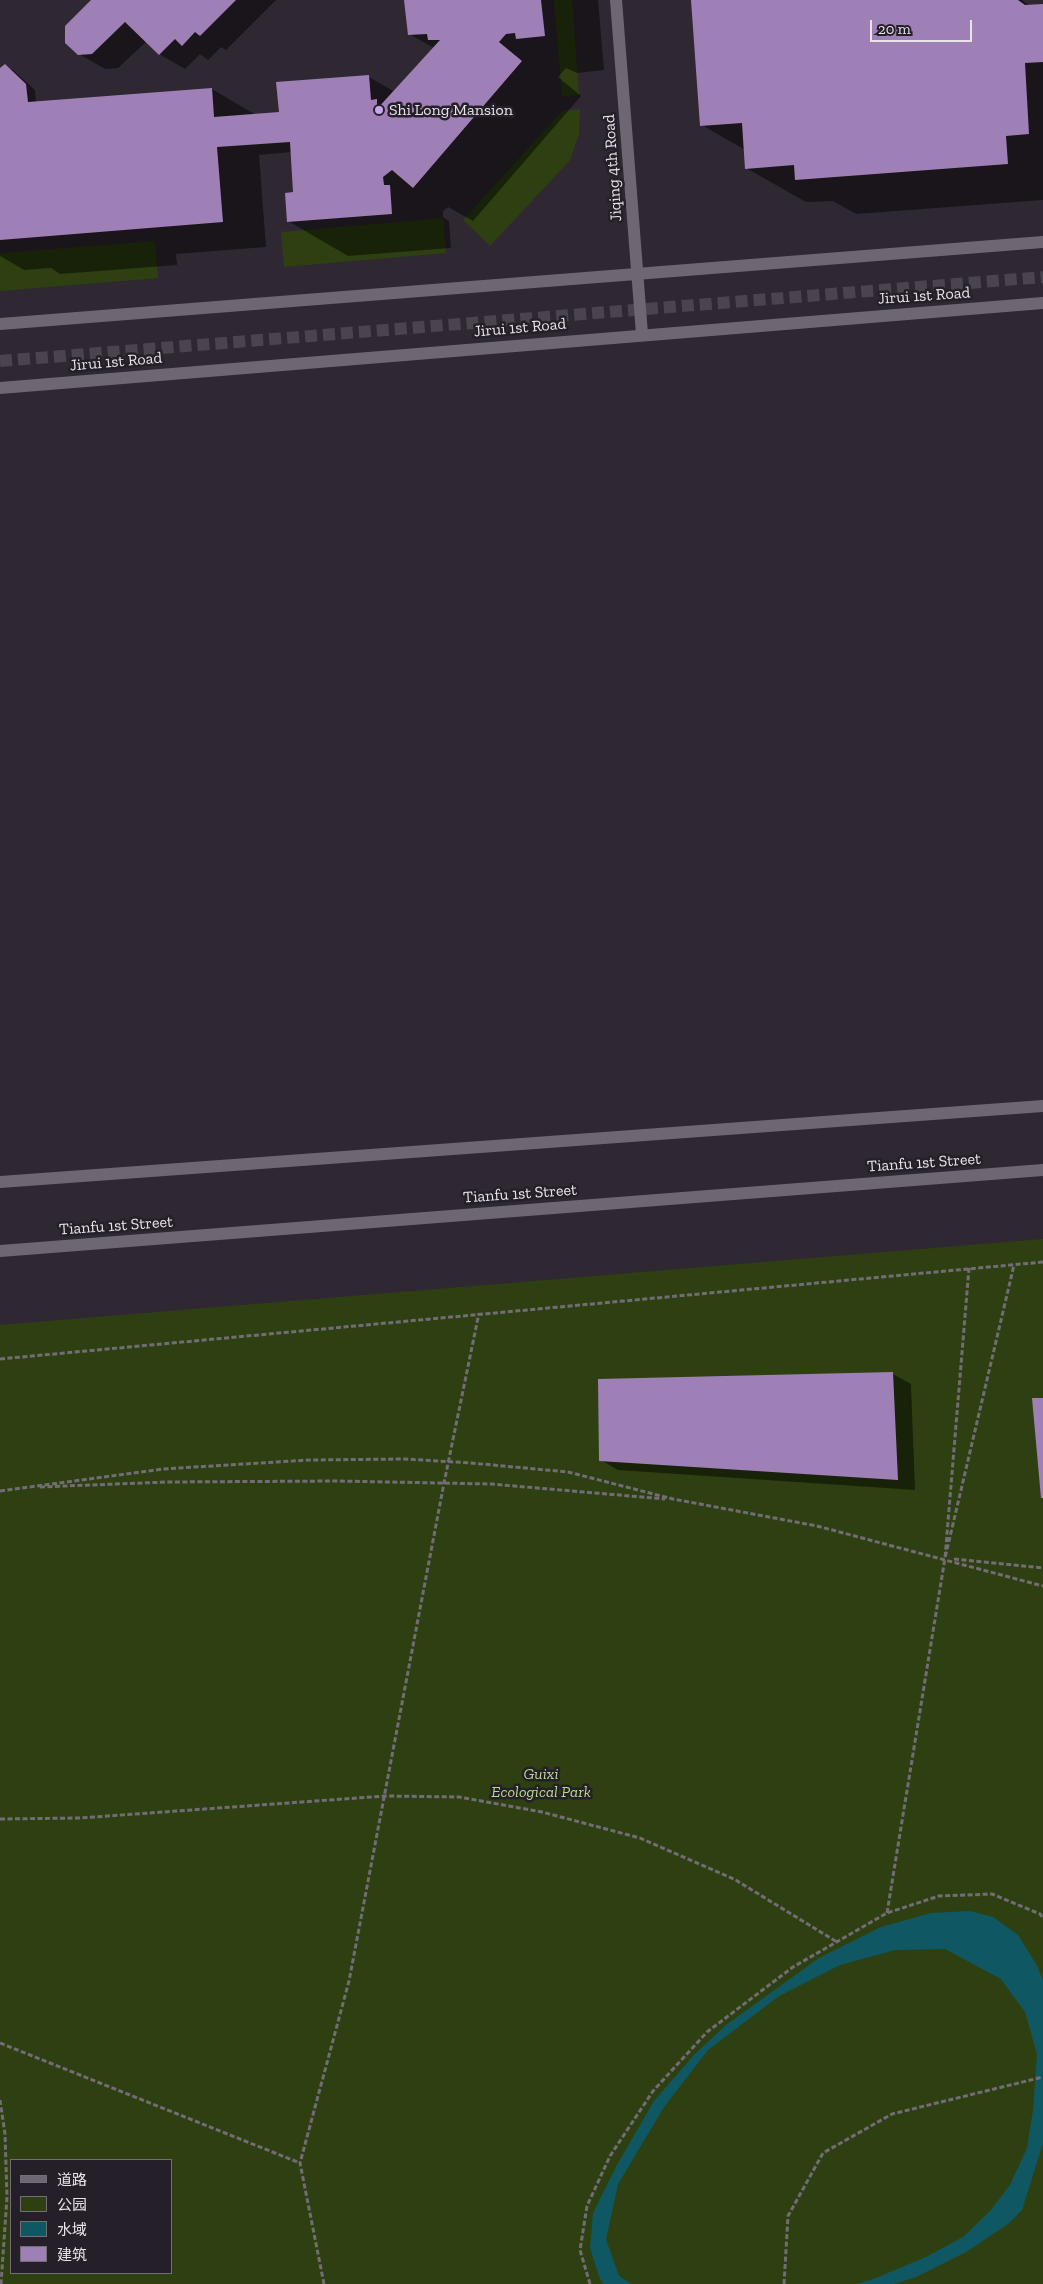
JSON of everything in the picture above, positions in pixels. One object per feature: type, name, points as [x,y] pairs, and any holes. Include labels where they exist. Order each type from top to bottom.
[{"type":"street","name":"Jiqing 4th Road","points":[[616,0],[642,334]]},
{"type":"street","points":[[0,324],[1043,242]]},
{"type":"street","name":"Jirui 1st Road","points":[[0,388],[642,334],[1043,303]]},
{"type":"street","points":[[0,1182],[1043,1106]]},
{"type":"street","name":"Tianfu 1st Street","points":[[0,1251],[1043,1170]]},
{"type":"path","points":[[0,1359],[1043,1262]]},
{"type":"path","points":[[887,1913],[945,1558],[1014,1265]]},
{"type":"path","points":[[945,1558],[969,1268]]},
{"type":"path","points":[[324,2284],[300,2163],[349,1981],[444,1484],[479,1313]]},
{"type":"path","points":[[0,1491],[163,1469],[309,1460],[405,1459],[568,1472],[673,1499],[817,1526],[945,1558],[1043,1586]]},
{"type":"path","points":[[19,1488],[167,1482],[337,1481],[491,1484],[673,1499]]},
{"type":"path","points":[[945,1558],[1043,1568]]},
{"type":"path","points":[[0,1819],[80,1818],[385,1796],[459,1797],[542,1812],[640,1838],[734,1879],[837,1942]]},
{"type":"path","points":[[590,2284],[580,2250],[587,2206],[610,2156],[653,2091],[707,2032],[793,1967],[887,1913],[939,1896],[992,1894],[1040,1914],[1043,1918]]},
{"type":"path","points":[[0,2044],[300,2163]]},
{"type":"path","points":[[784,2284],[788,2216],[823,2153],[892,2114],[1043,2077]]},
{"type":"path","points":[[0,2100],[5,2134],[7,2197],[1,2284]]},
{"type":"green space","points":[[554,0],[572,0],[579,95],[562,97]]},
{"type":"green space","points":[[580,109],[579,134],[570,160],[490,246],[463,220],[562,111]]},
{"type":"green space","points":[[443,218],[446,253],[284,267],[281,232]]},
{"type":"green space","points":[[155,241],[158,278],[0,291],[0,253]]},
{"type":"green space","name":"Guixi Ecological Park","points":[[1043,1239],[1043,2284],[0,2284],[0,1325]]},
{"type":"water","points":[[970,1911],[993,1917],[1018,1935],[1036,1964],[1043,1980],[1043,2143],[1022,2210],[1008,2224],[966,2252],[916,2277],[894,2284],[857,2284],[926,2257],[963,2237],[990,2211],[1010,2185],[1027,2148],[1033,2110],[1037,2054],[1025,2012],[1001,1979],[945,1949],[895,1950],[840,1965],[779,1996],[708,2050],[664,2107],[618,2184],[606,2239],[619,2276],[631,2284],[604,2284],[600,2279],[590,2248],[593,2213],[617,2165],[654,2101],[694,2055],[726,2025],[819,1958],[881,1927],[931,1913]]},
{"type":"building","points":[[91,0],[236,0],[200,36],[195,32],[182,46],[175,39],[159,55],[125,22],[92,54],[78,55],[65,43],[65,26]]},
{"type":"building","points":[[404,0],[541,0],[545,36],[516,39],[515,33],[506,34],[499,42],[522,61],[413,188],[392,170],[383,177],[384,185],[390,185],[392,214],[287,222],[285,193],[293,192],[290,142],[217,147],[223,222],[0,240],[0,68],[5,64],[26,84],[28,102],[212,88],[214,117],[279,112],[276,82],[369,75],[371,100],[377,99],[377,109],[440,40],[428,40],[427,34],[408,35]]},
{"type":"building","points":[[691,0],[1018,0],[1025,5],[1043,4],[1043,62],[1025,63],[1029,134],[1006,136],[1008,164],[795,180],[794,165],[745,169],[742,123],[700,126]]},
{"type":"building","points":[[893,1372],[898,1480],[599,1461],[598,1379]]},
{"type":"building","points":[[1032,1398],[1043,1398],[1043,1498],[1041,1498]]},
{"type":"tunnel","points":[[0,361],[1043,277]]},
{"type":"place","name":"Shi Long Mansion","points":[[379,110]]}]
